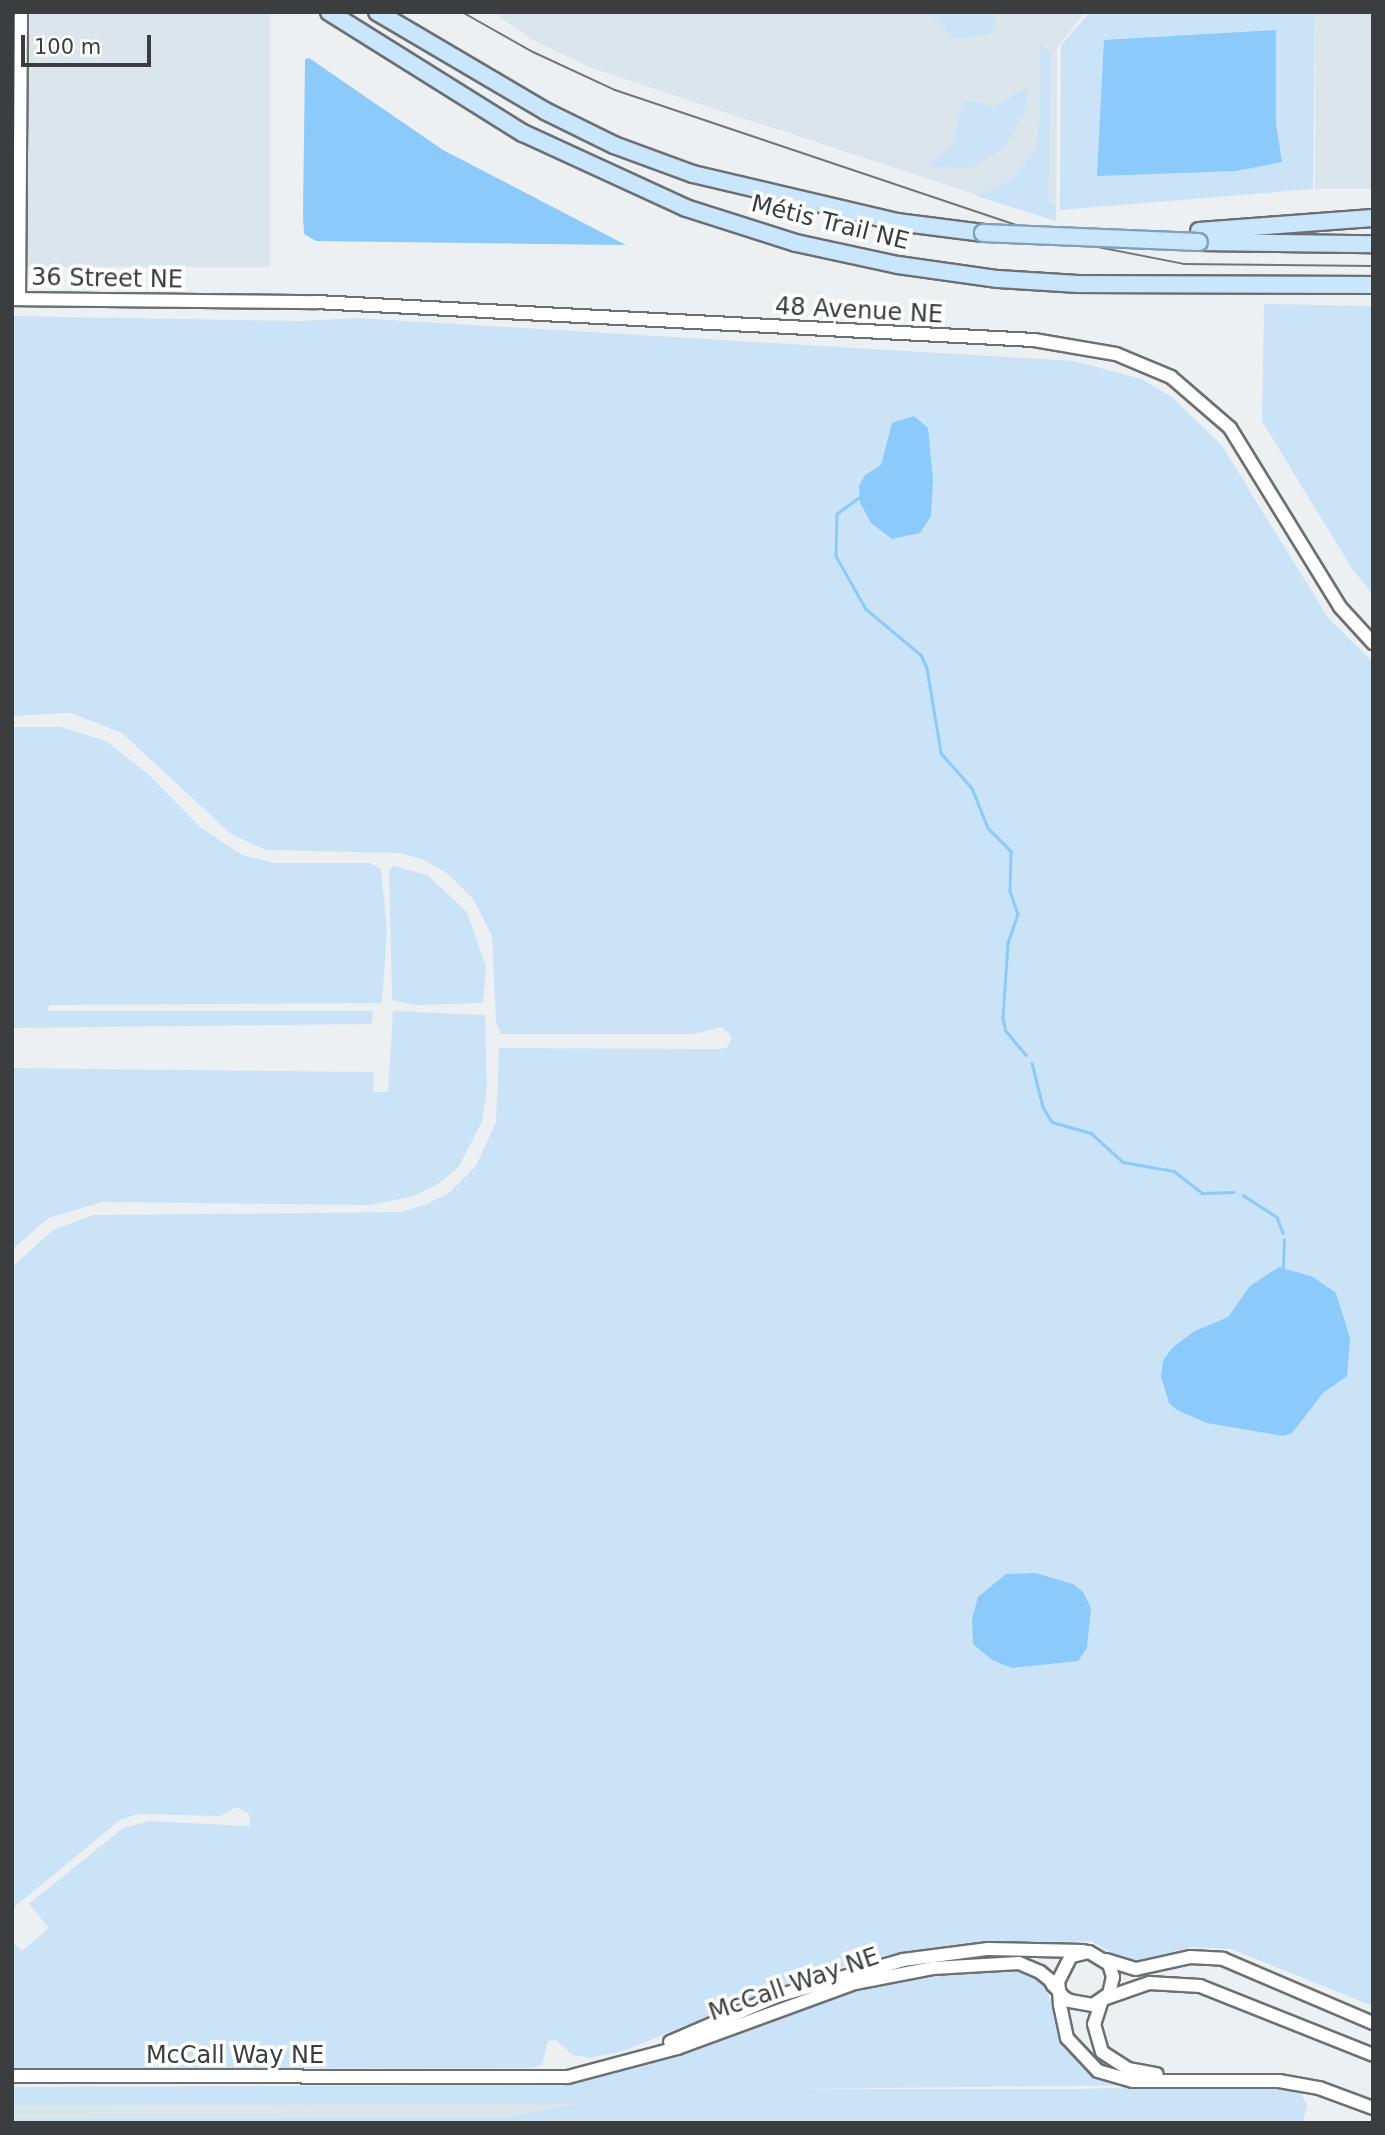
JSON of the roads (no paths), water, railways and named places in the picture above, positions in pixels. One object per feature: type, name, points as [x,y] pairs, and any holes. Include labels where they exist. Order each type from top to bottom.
[{"type":"main road","name":"Métis Trail NE","points":[[330,12],[523,133],[686,208],[796,243],[898,265],[998,279],[1078,284],[1373,285]]},
{"type":"main road","name":"Métis Trail NE","points":[[377,12],[545,111],[614,145],[693,174],[897,222],[983,233],[1086,240],[1199,237],[1373,244]]},
{"type":"main road","points":[[1199,237],[1373,218]]},
{"type":"street","points":[[16,299],[22,12]]},
{"type":"street","name":"36 Street NE","points":[[16,299],[202,301]]},
{"type":"street","name":"48 Avenue NE","points":[[202,301],[316,302],[1034,340],[1116,354],[1171,377],[1230,428],[1340,607],[1373,643]]},
{"type":"street","name":"McCall Way NE","points":[[542,2077],[676,2040],[777,1996],[863,1968],[988,1949],[1089,1952]]},
{"type":"street","points":[[1209,2078],[1133,2081],[1098,2071],[1067,2038],[1059,1991],[1064,1963],[1089,1952],[1136,1969],[1190,1957],[1223,1959],[1373,2023]]},
{"type":"street","points":[[1102,1957],[1113,1977],[1103,2000],[1095,2034],[1102,2052],[1118,2065],[1141,2072],[1297,2084],[1373,2108]]},
{"type":"street","name":"McCall Way NE","points":[[12,2076],[568,2077],[625,2064],[815,1996],[894,1973],[1019,1963],[1040,1972],[1059,1991]]},
{"type":"street","points":[[1059,1991],[1078,2005],[1103,2000],[1149,1983],[1200,1986],[1373,2055]]},
{"type":"water","points":[[1276,30],[1276,124],[1282,162],[1236,171],[1097,176],[1104,40]]},
{"type":"water","points":[[309,58],[443,150],[626,245],[316,241],[304,234],[305,59]]},
{"type":"water","points":[[914,416],[928,428],[933,480],[931,516],[920,533],[892,539],[871,523],[860,503],[859,486],[865,475],[881,465],[892,423]]},
{"type":"water","points":[[1279,1267],[1313,1277],[1336,1293],[1350,1338],[1347,1376],[1323,1393],[1292,1433],[1283,1436],[1207,1423],[1177,1410],[1169,1403],[1161,1376],[1163,1361],[1172,1348],[1193,1332],[1228,1317],[1250,1286]]},
{"type":"water","points":[[1035,1573],[1073,1584],[1083,1592],[1091,1608],[1087,1648],[1078,1661],[1012,1668],[992,1660],[973,1644],[972,1619],[978,1597],[1006,1574]]},
{"type":"waterway","points":[[859,498],[837,514],[836,556],[866,609],[921,655],[927,668],[941,753],[972,788],[988,828],[1011,851],[1010,891],[1018,914],[1008,943],[1003,1019],[1006,1031],[1026,1055]]},
{"type":"waterway","points":[[1032,1063],[1043,1107],[1052,1122],[1091,1133],[1123,1162],[1174,1171],[1202,1193],[1233,1192]]},
{"type":"waterway","points":[[1243,1195],[1277,1217],[1283,1233]]},
{"type":"waterway","points":[[1283,1268],[1284,1240]]},
{"type":"tram line","points":[[462,12],[533,52],[615,90],[1062,240],[1184,264],[1373,266]]}]
